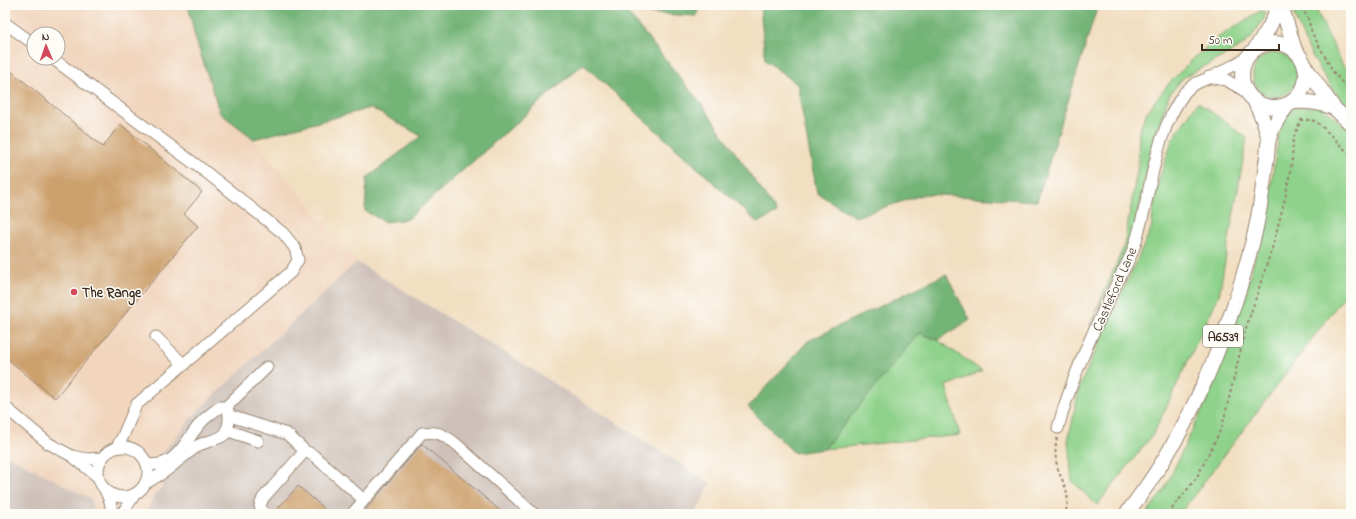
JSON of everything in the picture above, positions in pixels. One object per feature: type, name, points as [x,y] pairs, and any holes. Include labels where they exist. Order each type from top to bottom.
[{"type":"main road","points":[[1280,5],[1295,50],[1304,62],[1306,68],[1307,78],[1305,86],[1300,95],[1290,104]]},
{"type":"main road","points":[[1280,5],[1269,28],[1245,61],[1242,75],[1243,83],[1250,96],[1263,105],[1270,107],[1282,107],[1307,101],[1324,103],[1334,108]]},
{"type":"main road","points":[[1252,53],[1263,45],[1275,43],[1286,44],[1295,50]]},
{"type":"main road","points":[[1306,68],[1334,108],[1351,124]]},
{"type":"main road","name":"A6539","points":[[1250,96],[1262,118],[1269,139]]},
{"type":"main road","name":"A6539","points":[[1126,514],[1144,492],[1170,451],[1212,367],[1241,286],[1253,242],[1267,162],[1269,139],[1277,119],[1290,104]]},
{"type":"street","points":[[5,23],[26,38]]},
{"type":"street","name":"Castleford Lane","points":[[1058,428],[1088,346],[1130,256],[1139,230],[1159,146],[1173,111],[1186,91],[1197,82],[1252,53]]},
{"type":"street","points":[[63,66],[206,173],[283,233],[295,248],[298,260],[291,272],[136,405],[130,416],[129,422],[129,434],[134,450]]},
{"type":"street","points":[[1209,77],[1226,80],[1236,85],[1250,96]]},
{"type":"street","points":[[156,338],[184,365]]},
{"type":"street","points":[[105,490],[111,495],[119,497],[128,497],[135,494],[141,490],[146,483],[165,471],[198,446],[225,434],[228,412],[267,367]]},
{"type":"street","points":[[5,407],[48,443],[72,456],[98,477]]},
{"type":"street","points":[[147,464],[158,465],[169,462],[183,449],[200,424],[220,407],[228,412],[287,434],[364,500]]},
{"type":"street","points":[[116,448],[129,422]]},
{"type":"street","points":[[226,430],[258,441]]},
{"type":"street","points":[[352,514],[422,433],[434,432],[441,434],[455,442],[534,514]]},
{"type":"street","points":[[112,514],[110,501],[98,477],[98,465],[108,452],[116,448],[124,447],[134,450],[144,458],[147,464],[148,472],[146,483]]},
{"type":"street","points":[[263,514],[260,506],[263,498],[305,451]]},
{"type":"street","points":[[72,456],[87,459],[102,458]]},
{"type":"street","points":[[122,514],[135,494]]},
{"type":"path","points":[[1295,5],[1307,14],[1312,33],[1334,73],[1351,93]]},
{"type":"path","points":[[1168,514],[1196,477],[1222,428],[1246,328],[1273,244],[1285,199],[1292,162],[1293,140],[1301,120],[1312,120],[1351,154]]},
{"type":"path","points":[[1058,428],[1055,451],[1057,466],[1068,494],[1068,505],[1065,514]]},
{"type":"shaded area","points":[[5,5],[188,5],[195,37],[220,113],[254,139],[357,262],[197,411],[162,454],[162,487],[155,494],[145,514],[94,514],[91,499],[5,454]]},
{"type":"shaded area","points":[[357,262],[514,358],[711,483],[695,514],[145,514],[155,494],[162,487],[162,454],[197,411]]},
{"type":"shaded area","points":[[5,454],[91,499],[94,514],[5,514]]},
{"type":"green space","points":[[188,5],[699,5],[697,16],[627,12],[703,106],[777,213],[758,223],[583,64],[408,219],[385,222],[365,211],[367,178],[421,136],[371,108],[254,139],[220,113],[195,37]]},
{"type":"green space","points":[[760,5],[1098,5],[1037,201],[925,194],[855,217],[817,193],[797,84],[765,60]]},
{"type":"green space","points":[[1291,5],[1314,5],[1342,64],[1351,75],[1351,110],[1332,87],[1315,61],[1301,33]]},
{"type":"green space","points":[[1314,5],[1351,5],[1351,10]]},
{"type":"green space","points":[[1260,11],[1266,12],[1264,19],[1251,38],[1242,46],[1183,78],[1169,95],[1153,142],[1135,229],[1120,264],[1090,325],[1124,246],[1138,165],[1139,132],[1147,111],[1170,82],[1193,59],[1217,38]]},
{"type":"green space","points":[[1271,53],[1279,53],[1284,54],[1291,59],[1296,66],[1296,84],[1291,91],[1284,96],[1271,97],[1263,94],[1256,87],[1253,79],[1253,71],[1256,63],[1263,56]]},
{"type":"green space","points":[[1198,102],[1247,138],[1219,295],[1154,433],[1097,505],[1072,481],[1068,441],[1080,385],[1151,229],[1156,189],[1172,140]]},
{"type":"green space","points":[[1321,106],[1351,131],[1351,287],[1180,514],[1146,514],[1164,490],[1209,395],[1245,294],[1266,218],[1280,126],[1293,108]]},
{"type":"green space","points":[[946,274],[970,320],[938,340],[919,333],[824,449],[794,453],[748,407],[808,341]]},
{"type":"green space","points":[[919,333],[938,340],[982,371],[946,386],[960,435],[824,449]]},
{"type":"building","name":"The Range","points":[[5,66],[103,147],[120,124],[202,192],[184,214],[198,226],[55,398],[5,357]]},
{"type":"building","points":[[422,444],[504,514],[362,514]]},
{"type":"building","points":[[298,486],[324,508],[319,514],[273,514]]},
{"type":"place","name":"The Range","points":[[74,292]]}]
